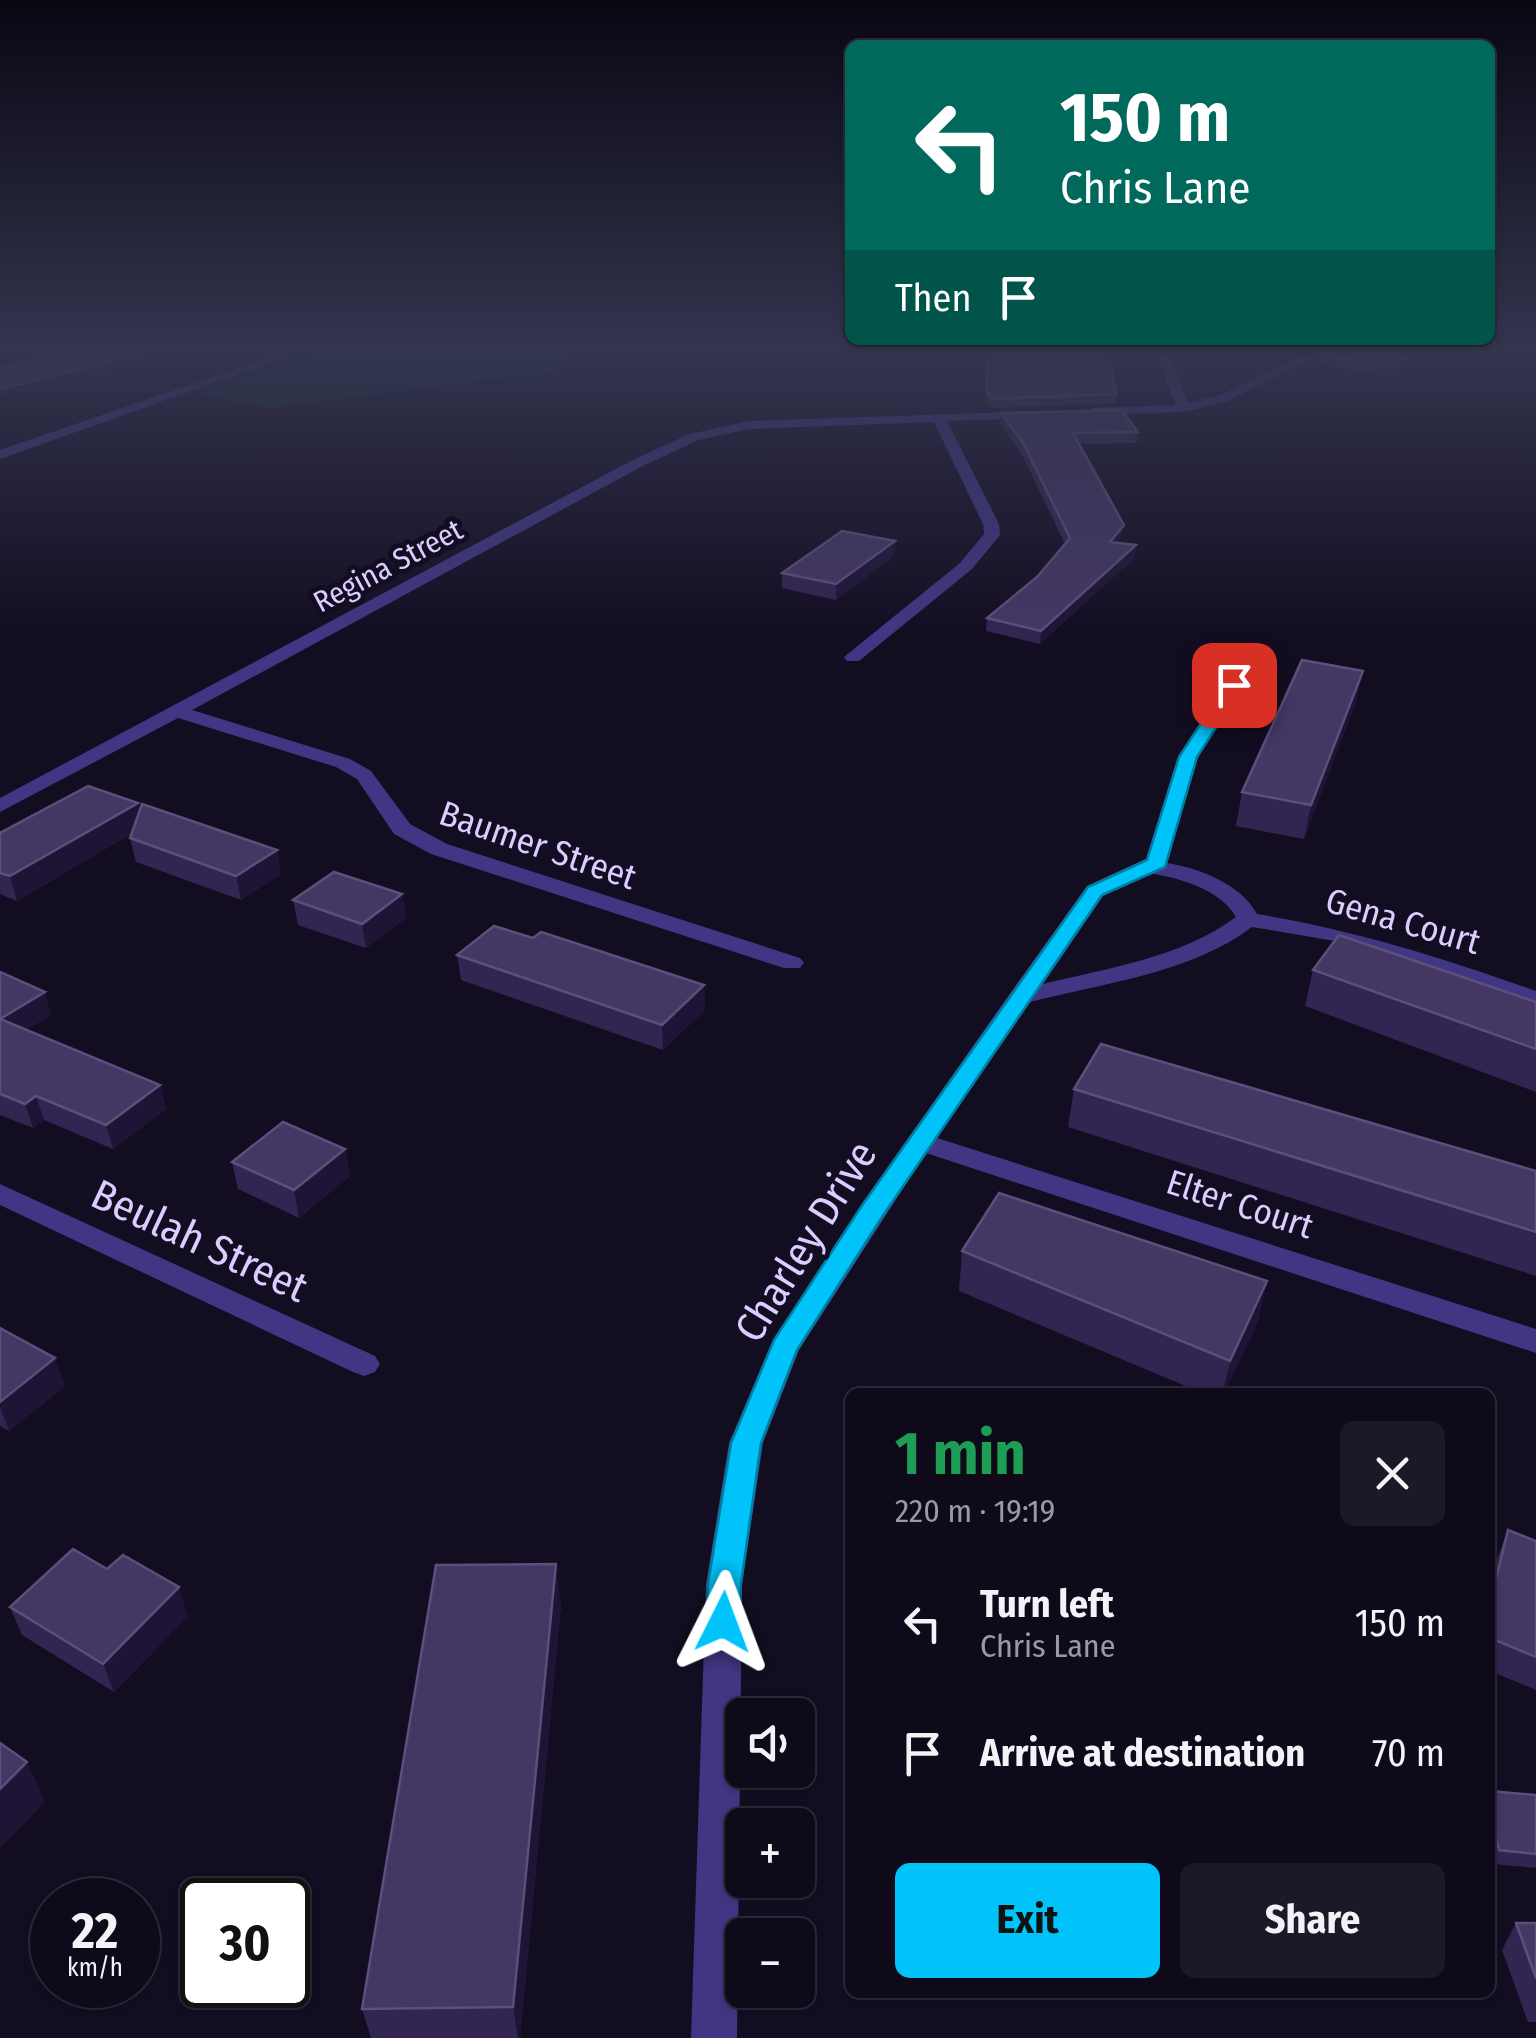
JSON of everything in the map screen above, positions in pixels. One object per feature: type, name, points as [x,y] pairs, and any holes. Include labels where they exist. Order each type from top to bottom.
[{"type":"street","points":[[0,455],[25,446]]},
{"type":"street","name":"Regina Street","points":[[0,806],[671,446]]},
{"type":"street","points":[[854,657],[966,566],[992,535],[952,446]]},
{"type":"street","points":[[1020,997],[1172,957],[1235,932],[1248,919],[1242,907],[1218,888],[1177,871],[1155,867],[1188,757],[1234,685]]},
{"type":"street","name":"Baumer Street","points":[[176,711],[343,763],[364,775],[402,829],[439,849],[792,963]]},
{"type":"street","name":"Charley Drive","points":[[714,2038],[724,1584],[746,1443],[784,1348],[920,1142],[1095,891],[1146,866],[1155,867]]},
{"type":"street","name":"Gena Court","points":[[1248,919],[1368,942],[1536,999]]},
{"type":"street","name":"Elter Court","points":[[920,1142],[1536,1341]]},
{"type":"street","name":"Beulah Street","points":[[0,1194],[364,1364]]},
{"type":"building","points":[[1025,446],[1080,446],[1124,525],[1110,542],[1136,545],[1041,631],[987,618],[1037,577],[1070,538]]},
{"type":"building","points":[[842,531],[895,541],[836,584],[782,573]]},
{"type":"building","points":[[1302,660],[1363,671],[1311,805],[1242,792]]},
{"type":"building","points":[[88,786],[138,803],[10,876],[0,873],[0,833]]},
{"type":"building","points":[[142,804],[277,850],[236,876],[130,838]]},
{"type":"building","points":[[334,872],[402,894],[362,924],[293,900]]},
{"type":"building","points":[[494,926],[533,938],[541,932],[704,985],[662,1025],[457,955]]},
{"type":"building","points":[[1339,935],[1536,1002],[1536,1049],[1313,970]]},
{"type":"building","points":[[0,972],[45,992],[0,1019]]},
{"type":"building","points":[[0,1019],[160,1085],[106,1125],[36,1096],[25,1104],[0,1094]]},
{"type":"building","points":[[1101,1044],[1536,1171],[1536,1232],[1074,1089]]},
{"type":"building","points":[[283,1122],[345,1149],[294,1190],[232,1162]]},
{"type":"building","points":[[999,1193],[1267,1281],[1230,1361],[962,1251]]},
{"type":"building","points":[[0,1328],[55,1358],[0,1402]]},
{"type":"building","points":[[1508,1530],[1536,1541],[1536,1657],[1495,1640],[1495,1583]]},
{"type":"building","points":[[73,1549],[107,1569],[123,1555],[179,1587],[103,1664],[10,1607]]},
{"type":"building","points":[[556,1564],[513,2007],[362,2009],[436,1565]]},
{"type":"building","points":[[0,1743],[27,1762],[0,1789]]},
{"type":"building","points":[[1495,1791],[1536,1795],[1536,1854],[1499,1850]]},
{"type":"building","points":[[1516,1923],[1536,1923],[1536,1978]]},
{"type":"route","points":[[723,1622],[724,1584],[746,1443],[784,1348],[872,1210],[1095,891],[1146,866],[1155,867],[1188,757],[1234,685]]}]
